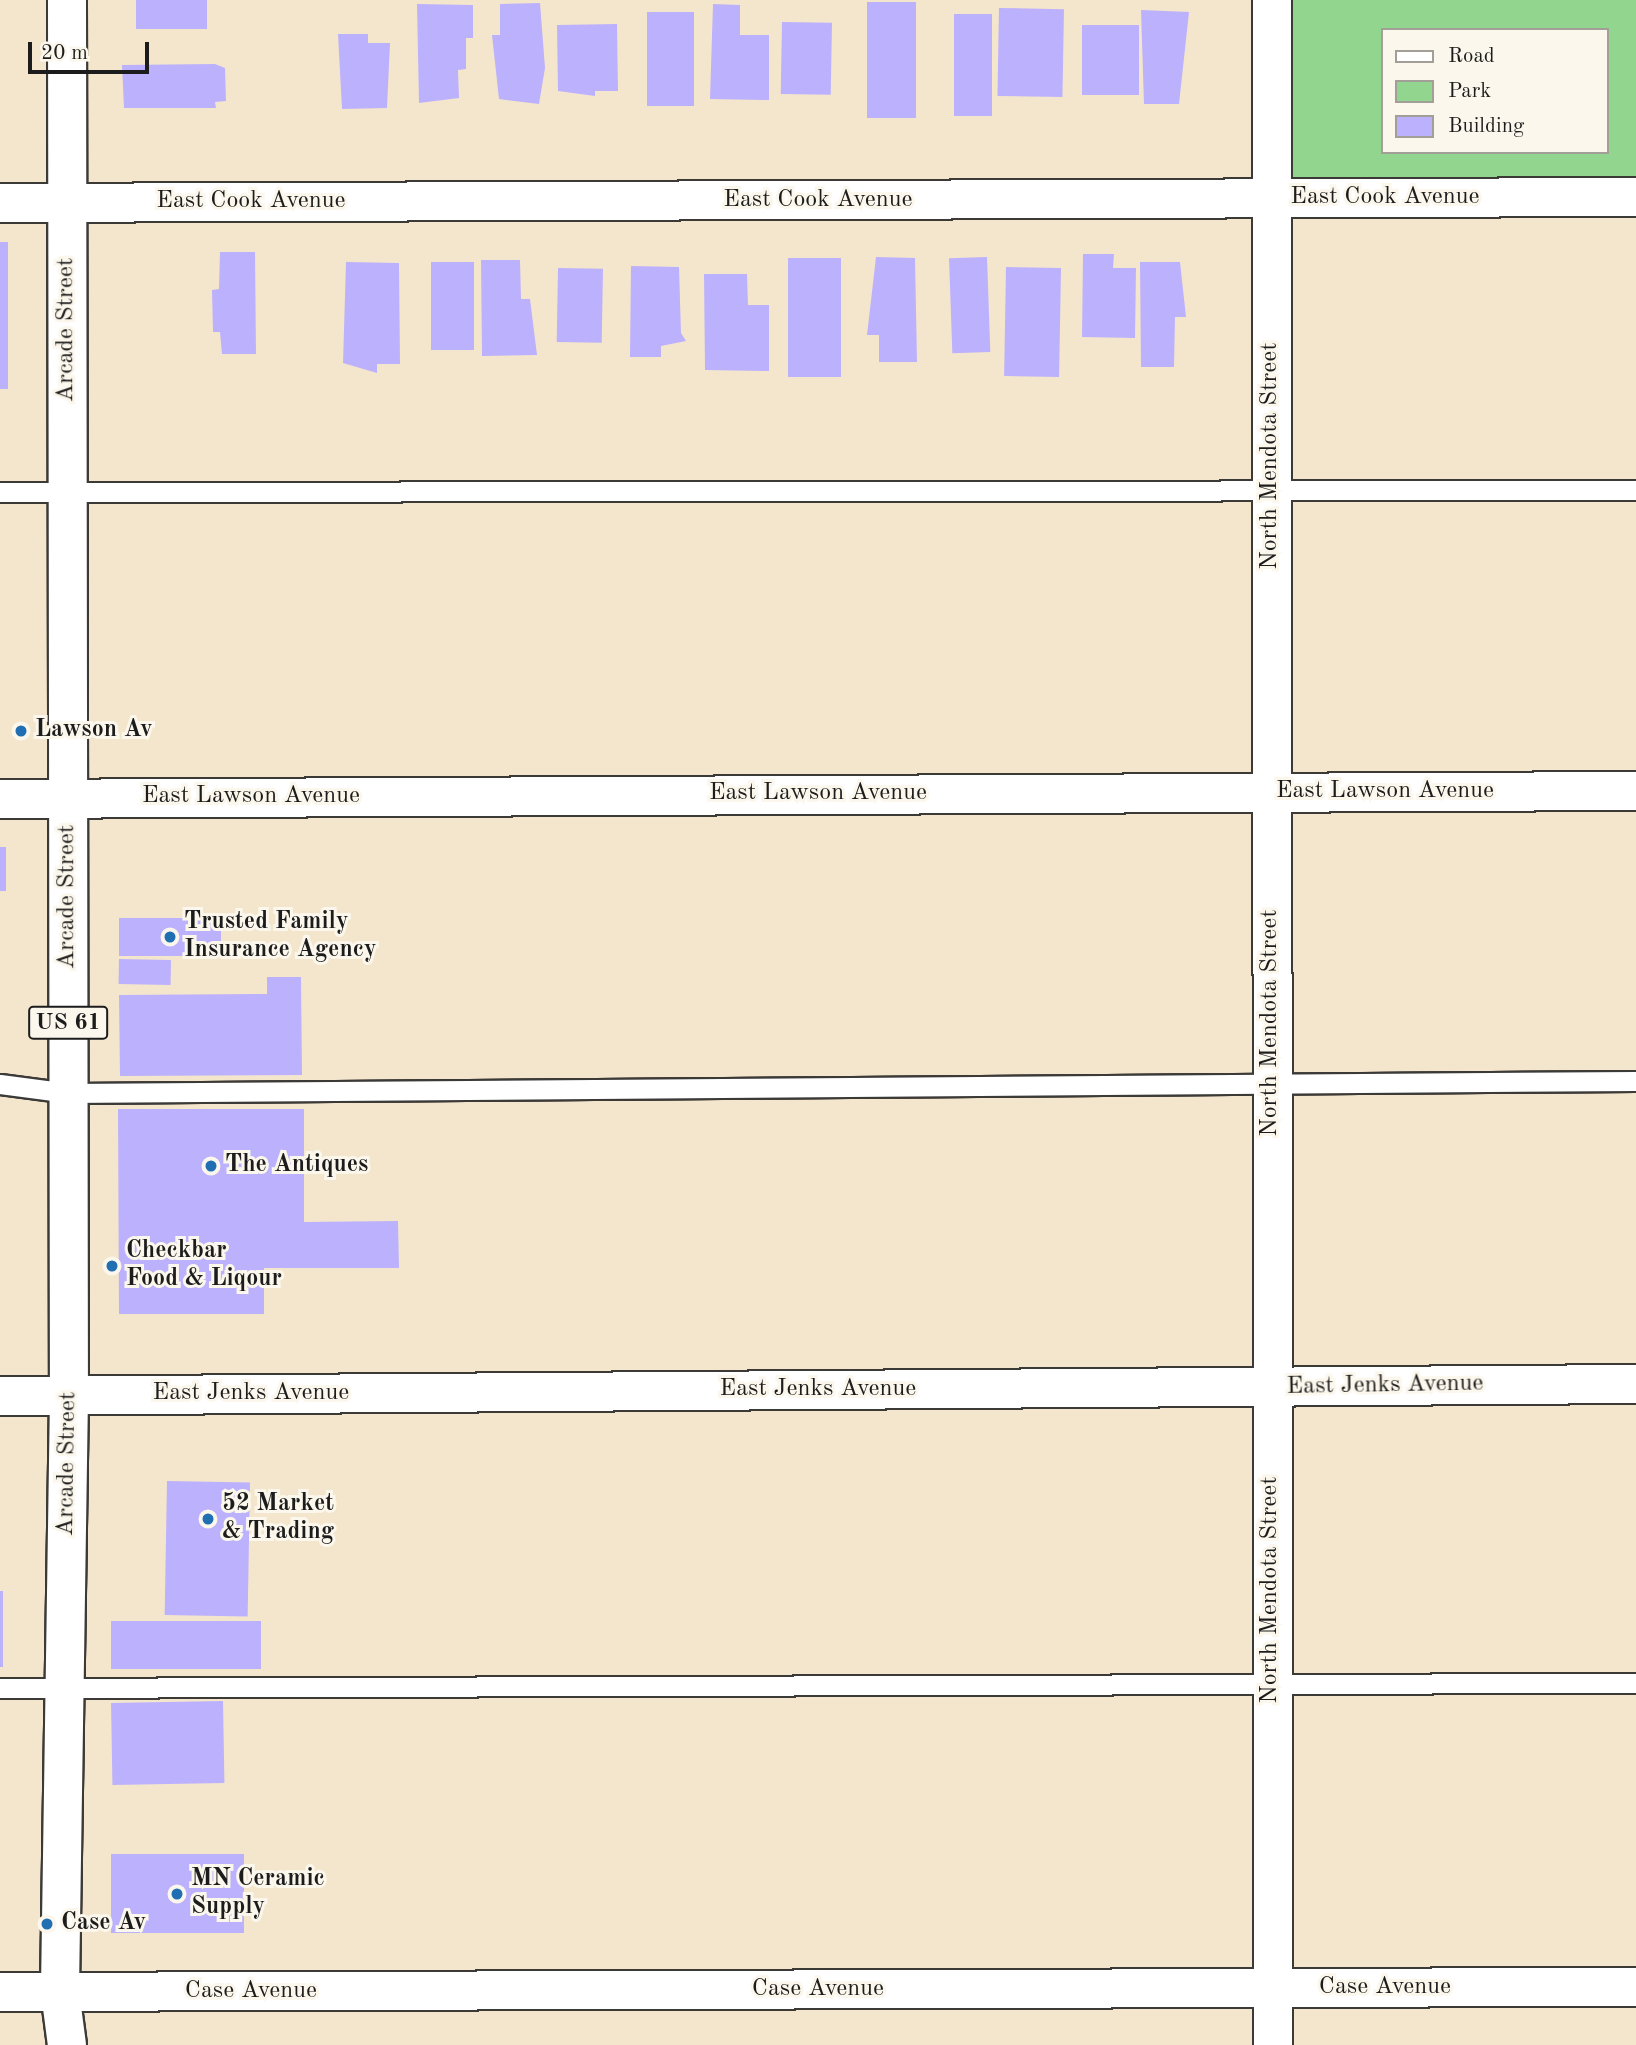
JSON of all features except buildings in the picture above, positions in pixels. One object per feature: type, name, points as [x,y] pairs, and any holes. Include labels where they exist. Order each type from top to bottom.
[{"type":"street","name":"Arcade Street","points":[[67,0],[69,1396],[60,1992],[67,2045]]},
{"type":"street","name":"North Mendota Street","points":[[1272,0],[1273,2045]]},
{"type":"street","name":"East Cook Avenue","points":[[0,203],[1636,197]]},
{"type":"street","name":"East Lawson Avenue","points":[[0,799],[1636,791]]},
{"type":"street","name":"East Jenks Avenue","points":[[0,1396],[1636,1384]]},
{"type":"street","name":"Case Avenue","points":[[0,1992],[1636,1987]]},
{"type":"lane","points":[[0,492],[1271,488],[1636,490]]},
{"type":"lane","points":[[0,1084],[68,1093],[1636,1081]]},
{"type":"lane","points":[[0,1688],[1636,1683]]},
{"type":"green space","points":[[1273,0],[1636,0],[1636,197],[1271,199]]},
{"type":"place","name":"Lawson Av","points":[[21,731]]},
{"type":"place","name":"Trusted Family Insurance Agency","points":[[170,937]]},
{"type":"place","name":"The Antiques","points":[[211,1166]]},
{"type":"place","name":"Checkbar Food & Liqour","points":[[112,1266]]},
{"type":"place","name":"52 Market & Trading","points":[[208,1519]]},
{"type":"place","name":"MN Ceramic Supply","points":[[177,1894]]},
{"type":"place","name":"Case Av","points":[[47,1924]]}]
